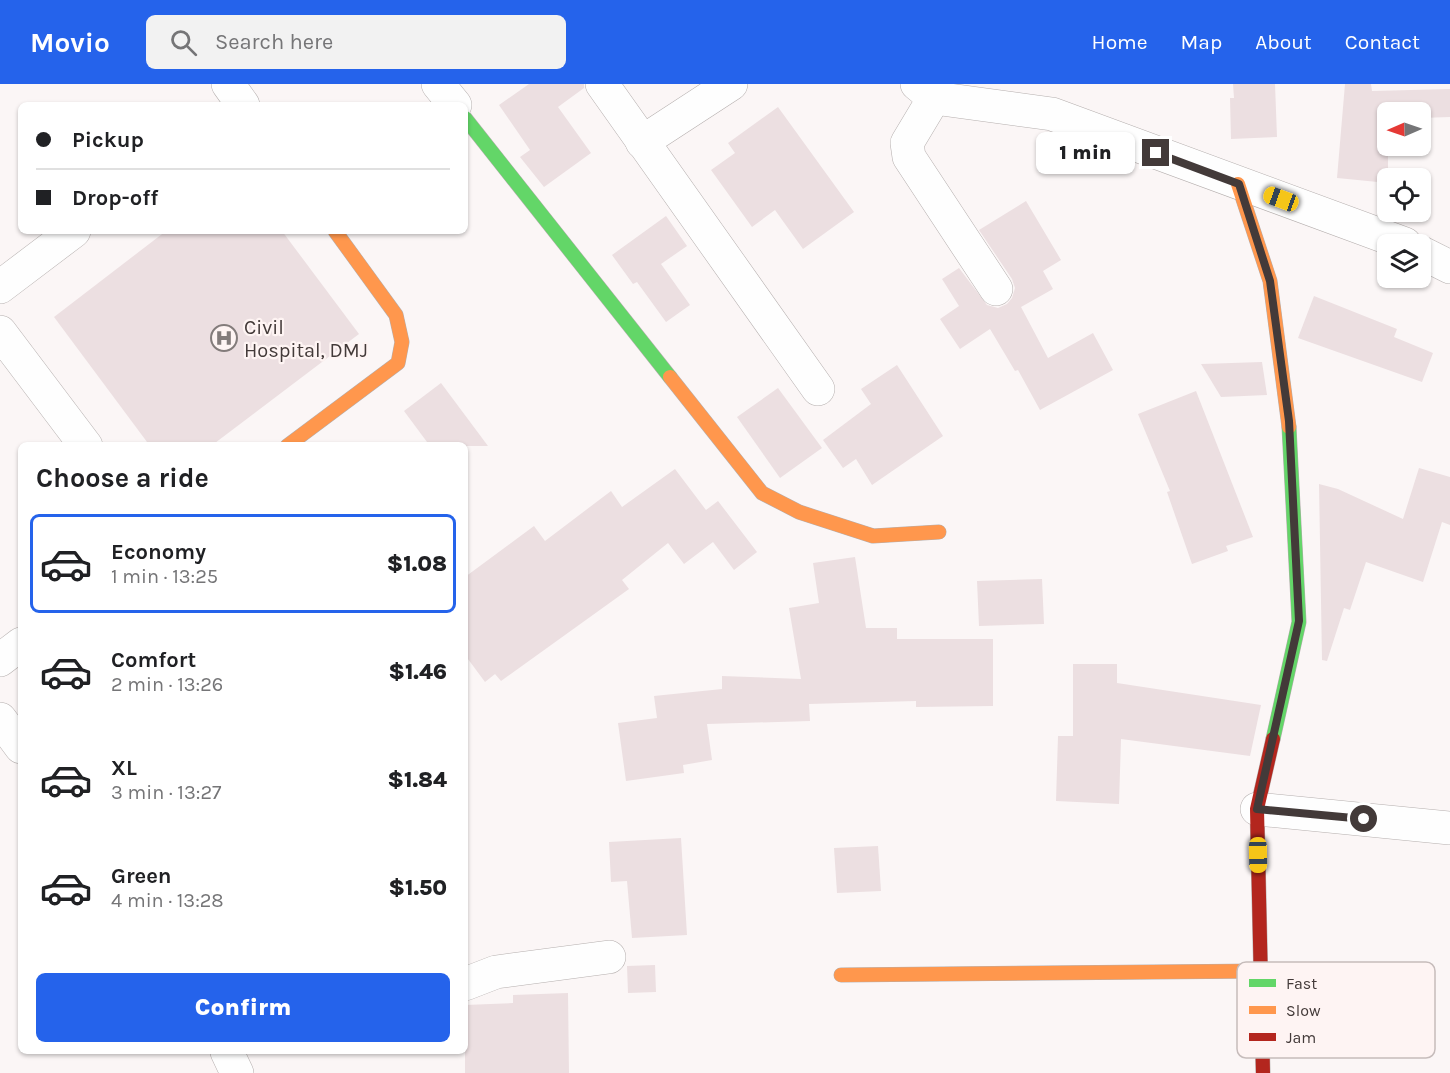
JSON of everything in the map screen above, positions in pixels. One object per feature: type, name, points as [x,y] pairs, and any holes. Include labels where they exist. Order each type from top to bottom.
[{"type":"street","points":[[438,84],[453,102]]},
{"type":"street","points":[[602,84],[818,389]]},
{"type":"street","points":[[642,142],[730,84]]},
{"type":"street","points":[[996,289],[909,157],[907,143],[925,91],[1052,114],[1377,234]]},
{"type":"street","points":[[468,122],[762,493],[798,512],[873,536],[939,532]]},
{"type":"street","points":[[1239,184],[1270,281],[1289,421],[1299,621],[1257,809],[1261,962]]},
{"type":"street","points":[[0,287],[70,234]]},
{"type":"street","points":[[292,442],[398,363],[402,342],[396,315],[337,234]]},
{"type":"street","points":[[1431,258],[1450,267]]},
{"type":"street","points":[[0,332],[83,442]]},
{"type":"street","points":[[0,660],[18,646]]},
{"type":"street","points":[[0,719],[18,743]]},
{"type":"street","points":[[1257,809],[1450,828]]},
{"type":"street","points":[[468,983],[496,972],[609,957]]},
{"type":"street","points":[[840,975],[1237,970]]},
{"type":"street","points":[[228,1054],[237,1073]]},
{"type":"street","points":[[1263,1058],[1263,1073]]},
{"type":"building","points":[[529,84],[584,84],[584,88],[558,107],[591,153],[544,187],[520,157],[530,150],[499,105]]},
{"type":"building","points":[[1233,84],[1275,84],[1277,137],[1231,139],[1230,98],[1234,98]]},
{"type":"building","points":[[1345,84],[1371,84],[1372,91],[1450,89],[1450,117],[1431,118],[1431,102],[1377,102],[1377,156],[1388,156],[1388,168],[1377,168],[1377,182],[1337,178]]},
{"type":"building","points":[[778,107],[854,212],[803,249],[775,210],[752,227],[711,170],[735,153],[728,143]]},
{"type":"building","points":[[1026,201],[1061,260],[1043,271],[1053,289],[1021,307],[1048,358],[1093,333],[1113,370],[1040,410],[1018,370],[1015,371],[990,329],[960,349],[940,319],[959,306],[942,279],[959,268],[987,305],[998,308],[1007,304],[1012,298],[1015,288],[1012,279],[979,230]]},
{"type":"building","points":[[666,216],[687,246],[661,264],[690,305],[666,322],[637,282],[633,284],[612,255]]},
{"type":"building","points":[[162,234],[284,234],[359,334],[216,442],[147,442],[54,317]]},
{"type":"building","points":[[1314,296],[1397,329],[1394,337],[1433,353],[1422,382],[1298,338]]},
{"type":"building","points":[[1262,362],[1267,395],[1221,397],[1201,364]]},
{"type":"building","points":[[897,365],[943,436],[872,485],[856,459],[843,468],[823,440],[871,404],[861,389]]},
{"type":"building","points":[[441,383],[488,446],[468,446],[468,442],[427,442],[404,411]]},
{"type":"building","points":[[778,388],[822,448],[780,478],[737,417]]},
{"type":"building","points":[[1196,391],[1253,537],[1226,546],[1228,551],[1192,564],[1167,492],[1170,491],[1138,414]]},
{"type":"building","points":[[1419,468],[1450,477],[1450,525],[1442,522],[1423,582],[1366,562],[1350,610],[1344,608],[1327,661],[1322,660],[1319,484],[1338,489],[1403,519]]},
{"type":"building","points":[[675,469],[706,510],[718,501],[757,552],[734,570],[713,542],[684,564],[668,543],[622,580],[629,589],[501,681],[495,674],[485,682],[468,659],[468,575],[534,526],[545,541],[611,491],[622,507]]},
{"type":"building","points":[[855,557],[866,628],[897,628],[897,639],[993,639],[993,706],[916,707],[916,701],[809,704],[810,721],[707,724],[712,760],[683,765],[684,773],[626,781],[618,723],[657,718],[654,696],[722,689],[722,676],[801,679],[789,608],[819,603],[813,563]]},
{"type":"building","points":[[1042,579],[1044,624],[979,626],[977,581]]},
{"type":"building","points":[[1073,664],[1117,664],[1117,683],[1261,705],[1250,756],[1121,739],[1119,804],[1056,801],[1058,736],[1073,736]]},
{"type":"building","points":[[681,838],[687,935],[632,938],[627,881],[611,882],[609,842]]},
{"type":"building","points":[[878,846],[881,891],[837,893],[834,848]]},
{"type":"building","points":[[655,965],[656,992],[628,993],[627,966]]},
{"type":"building","points":[[568,993],[569,1073],[465,1073],[465,1054],[468,1054],[468,1005],[513,1003],[513,995]]},
{"type":"traffic: fast","points":[[468,122],[670,377]]},
{"type":"traffic: fast","points":[[1273,739],[1299,622],[1289,427]]},
{"type":"traffic: slow","points":[[1238,184],[1270,281],[1289,427]]},
{"type":"traffic: slow","points":[[292,442],[398,363],[402,342],[396,315],[337,234]]},
{"type":"traffic: slow","points":[[670,377],[762,493],[799,512],[873,536],[939,532]]},
{"type":"traffic: slow","points":[[841,975],[1237,971]]},
{"type":"traffic: jam","points":[[1260,962],[1257,809],[1273,739]]},
{"type":"traffic: jam","points":[[1263,1058],[1263,1073]]},
{"type":"place","name":"Civil Hospital, DMJ","points":[[224,338]]},
{"type":"route","points":[[1156,153],[1239,184],[1270,281],[1289,421],[1299,621],[1257,809],[1364,819]]}]
